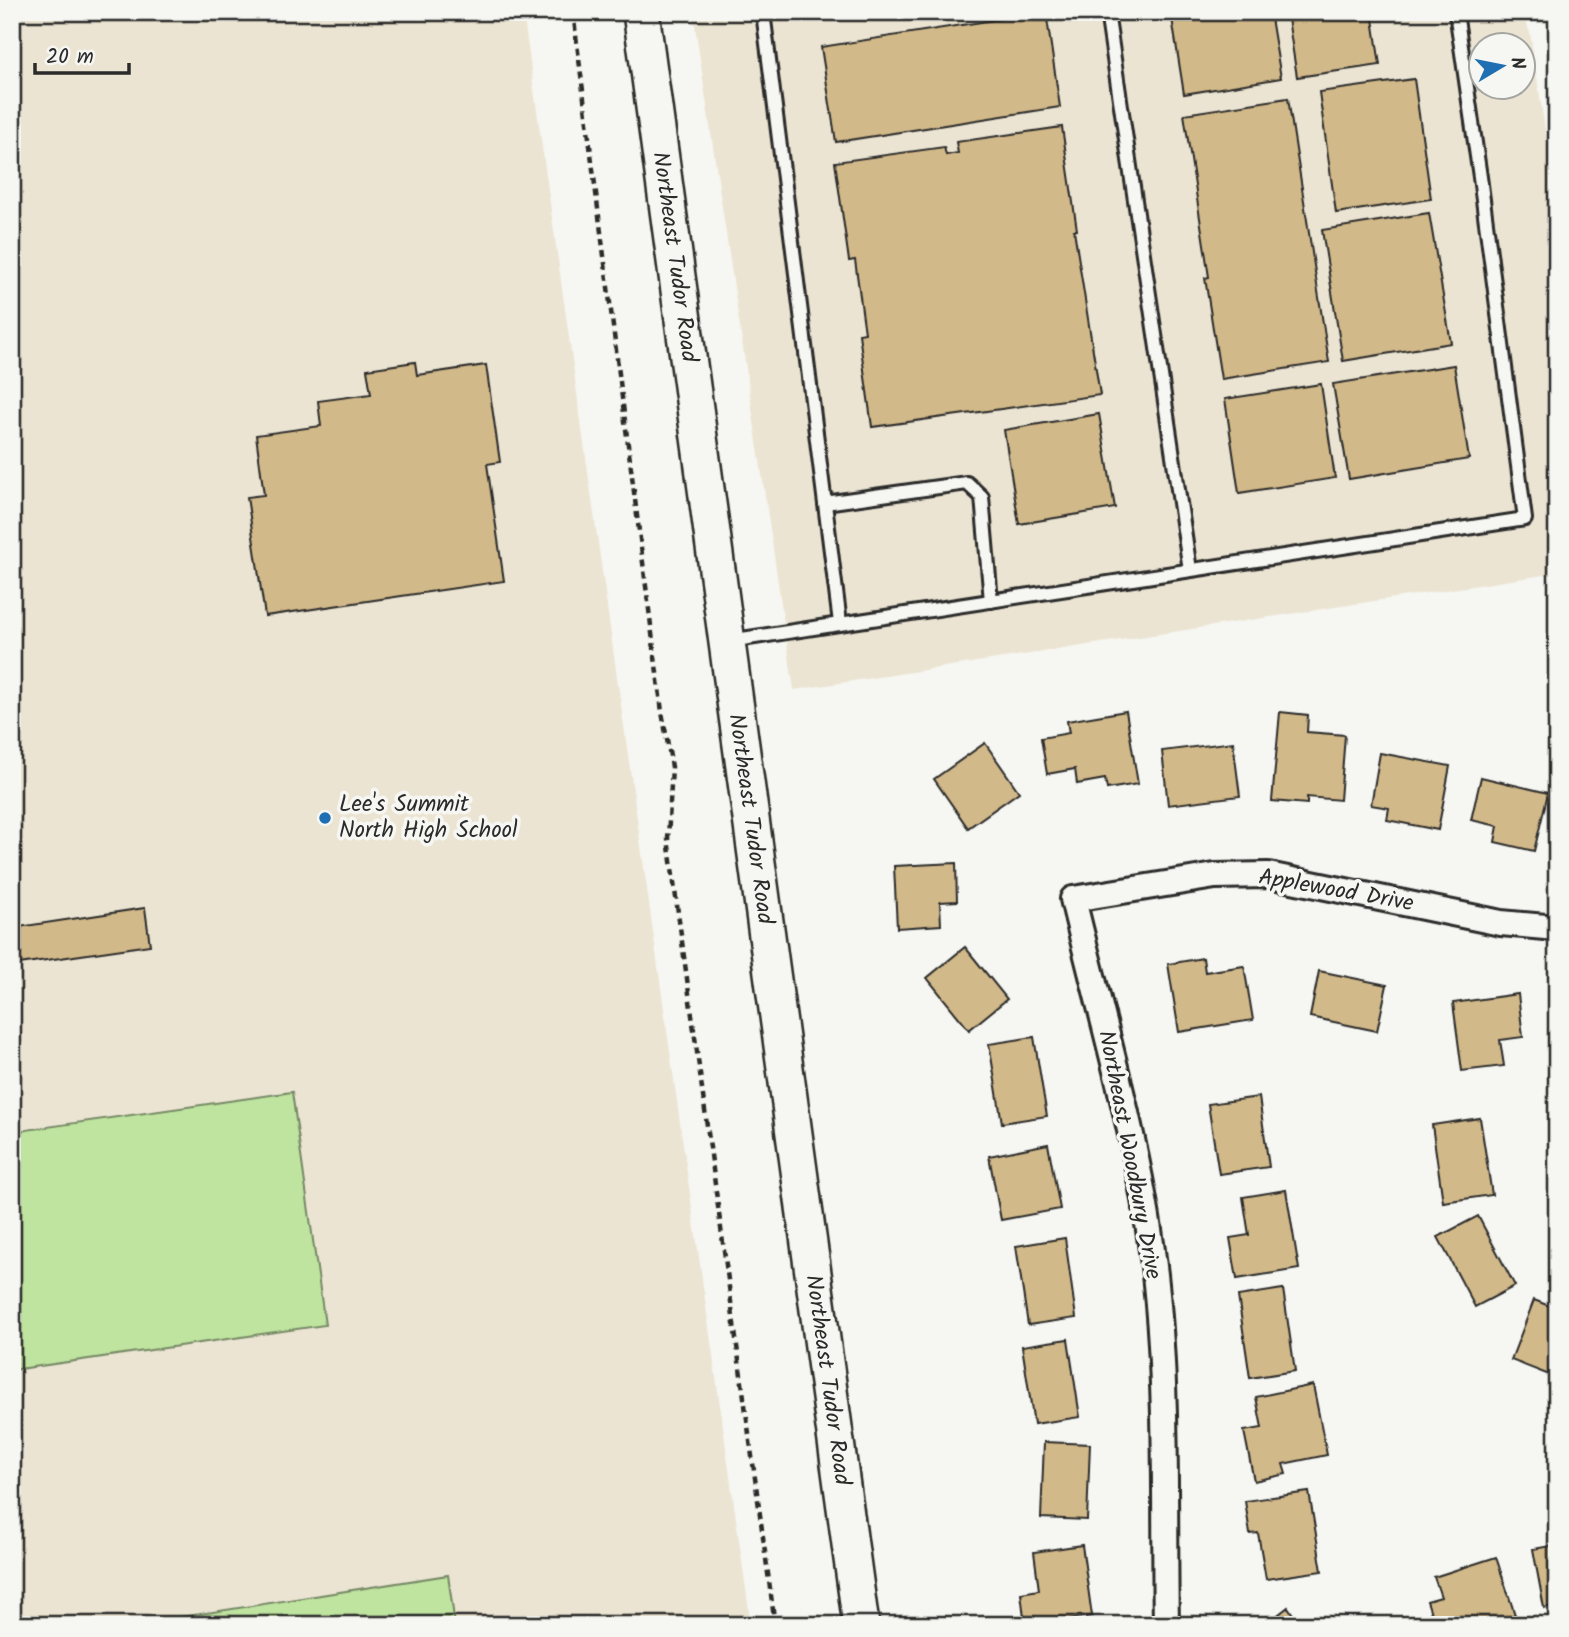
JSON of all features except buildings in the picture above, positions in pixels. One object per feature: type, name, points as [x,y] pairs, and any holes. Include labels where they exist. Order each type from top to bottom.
[{"type":"street","name":"Northeast Tudor Road","points":[[641,12],[861,1625]]},
{"type":"street","name":"Applewood Drive","points":[[1073,899],[1215,876],[1268,875],[1501,923],[1557,928]]},
{"type":"street","name":"Northeast Woodbury Drive","points":[[1073,899],[1128,1125],[1156,1283],[1162,1368],[1166,1625]]},
{"type":"lane","points":[[763,12],[840,624]]},
{"type":"lane","points":[[1107,12],[1190,570]]},
{"type":"lane","points":[[725,641],[1525,519],[1456,12]]},
{"type":"lane","points":[[825,503],[967,483],[982,497],[991,601]]},
{"type":"path","points":[[573,12],[671,767],[668,839],[775,1625]]},
{"type":"shaded area","name":"Lee's Summit North High School","points":[[12,12],[523,12],[751,1625],[12,1625]]},
{"type":"shaded area","points":[[693,12],[1522,12],[1530,32],[1468,32],[1468,102],[1538,102],[1538,84],[1557,206],[1557,573],[794,690]]},
{"type":"green space","points":[[292,1092],[325,1325],[12,1370],[12,1132]]},
{"type":"green space","points":[[448,1575],[455,1625],[130,1625]]},
{"type":"place","name":"Lee's Summit North High School","points":[[325,818]]}]
